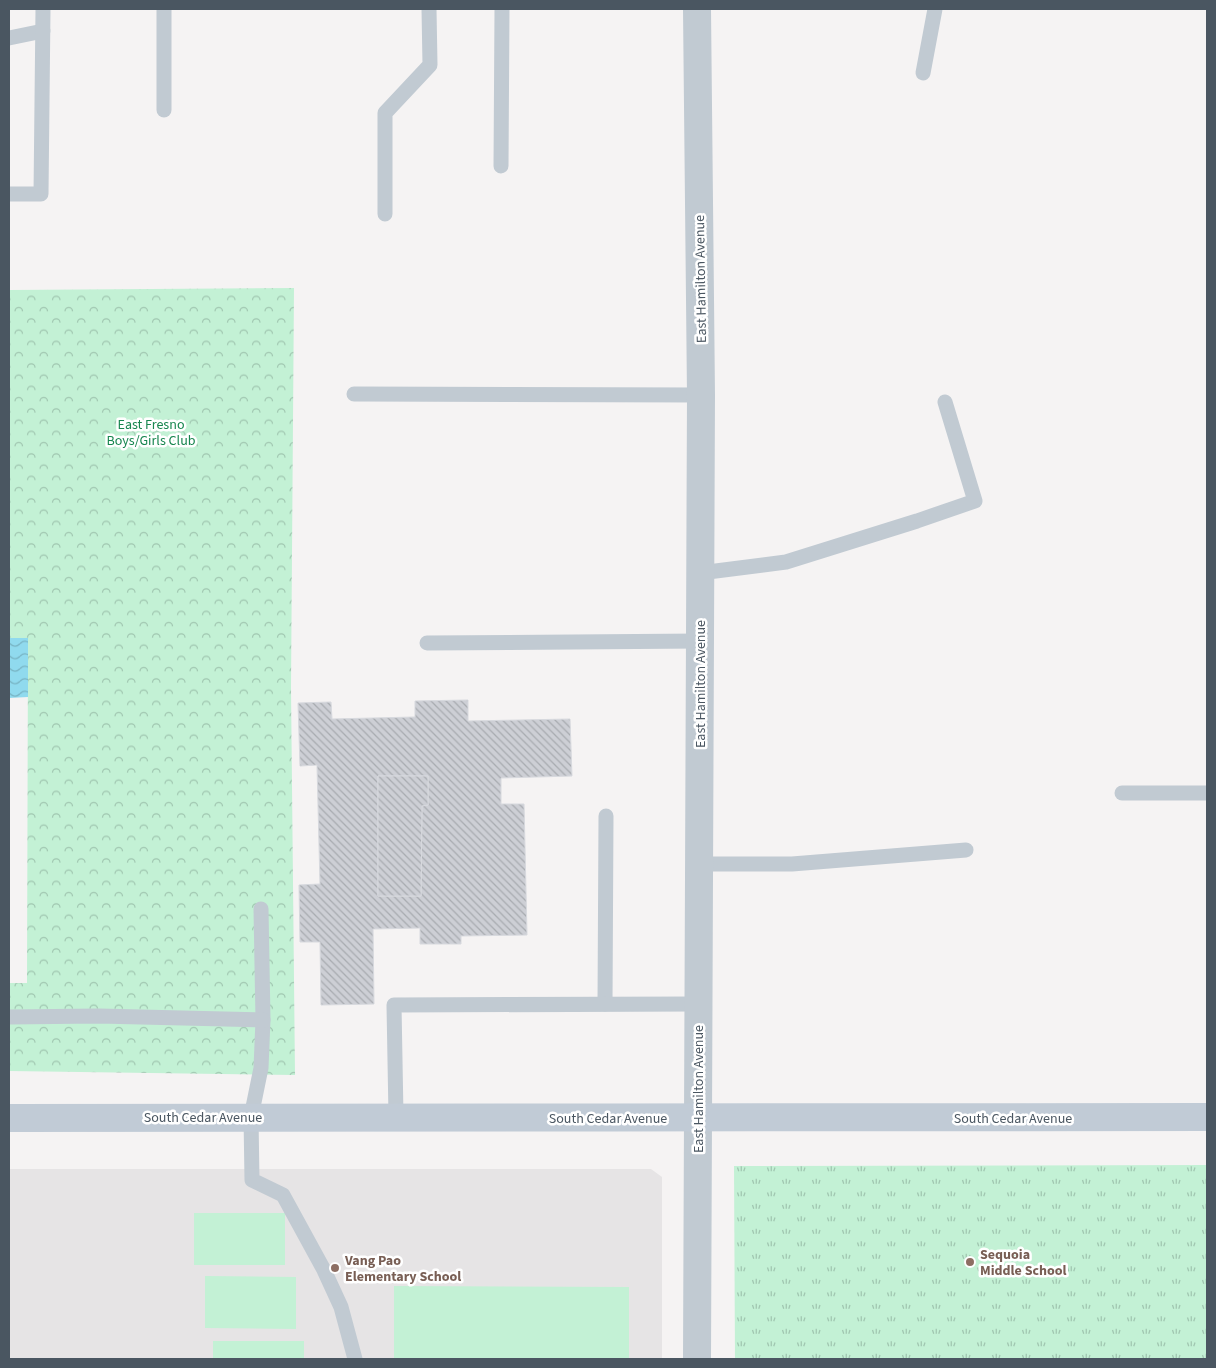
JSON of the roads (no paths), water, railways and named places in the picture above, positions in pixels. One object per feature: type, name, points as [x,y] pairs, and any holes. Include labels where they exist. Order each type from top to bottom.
[{"type":"main road","name":"South Cedar Avenue","points":[[9,1118],[396,1116],[698,1118],[1207,1117]]},
{"type":"street","name":"East Hamilton Avenue","points":[[697,9],[701,395],[697,1359]]},
{"type":"lane","points":[[9,194],[41,194],[43,9]]},
{"type":"lane","points":[[164,9],[164,110]]},
{"type":"lane","points":[[385,214],[385,113],[430,65],[429,9]]},
{"type":"lane","points":[[501,166],[502,9]]},
{"type":"lane","points":[[923,73],[935,9]]},
{"type":"lane","points":[[9,38],[42,31]]},
{"type":"lane","points":[[354,394],[701,395]]},
{"type":"lane","points":[[700,573],[786,562],[918,521],[975,501],[945,402]]},
{"type":"lane","points":[[427,643],[700,641]]},
{"type":"lane","points":[[1122,793],[1207,793]]},
{"type":"lane","points":[[605,1004],[606,816]]},
{"type":"lane","points":[[699,864],[792,864],[966,850]]},
{"type":"lane","points":[[261,909],[263,1020],[261,1068],[251,1117],[252,1180],[283,1194],[324,1270],[341,1307],[355,1359]]},
{"type":"lane","points":[[396,1116],[394,1005],[698,1004]]},
{"type":"lane","points":[[9,1018],[99,1016],[263,1020]]},
{"type":"water","points":[[9,638],[28,638],[28,697],[9,698]]},
{"type":"place","name":"Sequoia Middle School","points":[[970,1262]]},
{"type":"place","name":"Vang Pao Elementary School","points":[[335,1268]]},
{"type":"park label","name":"East Fresno Boys/Girls Club","points":[[151,432]]}]
